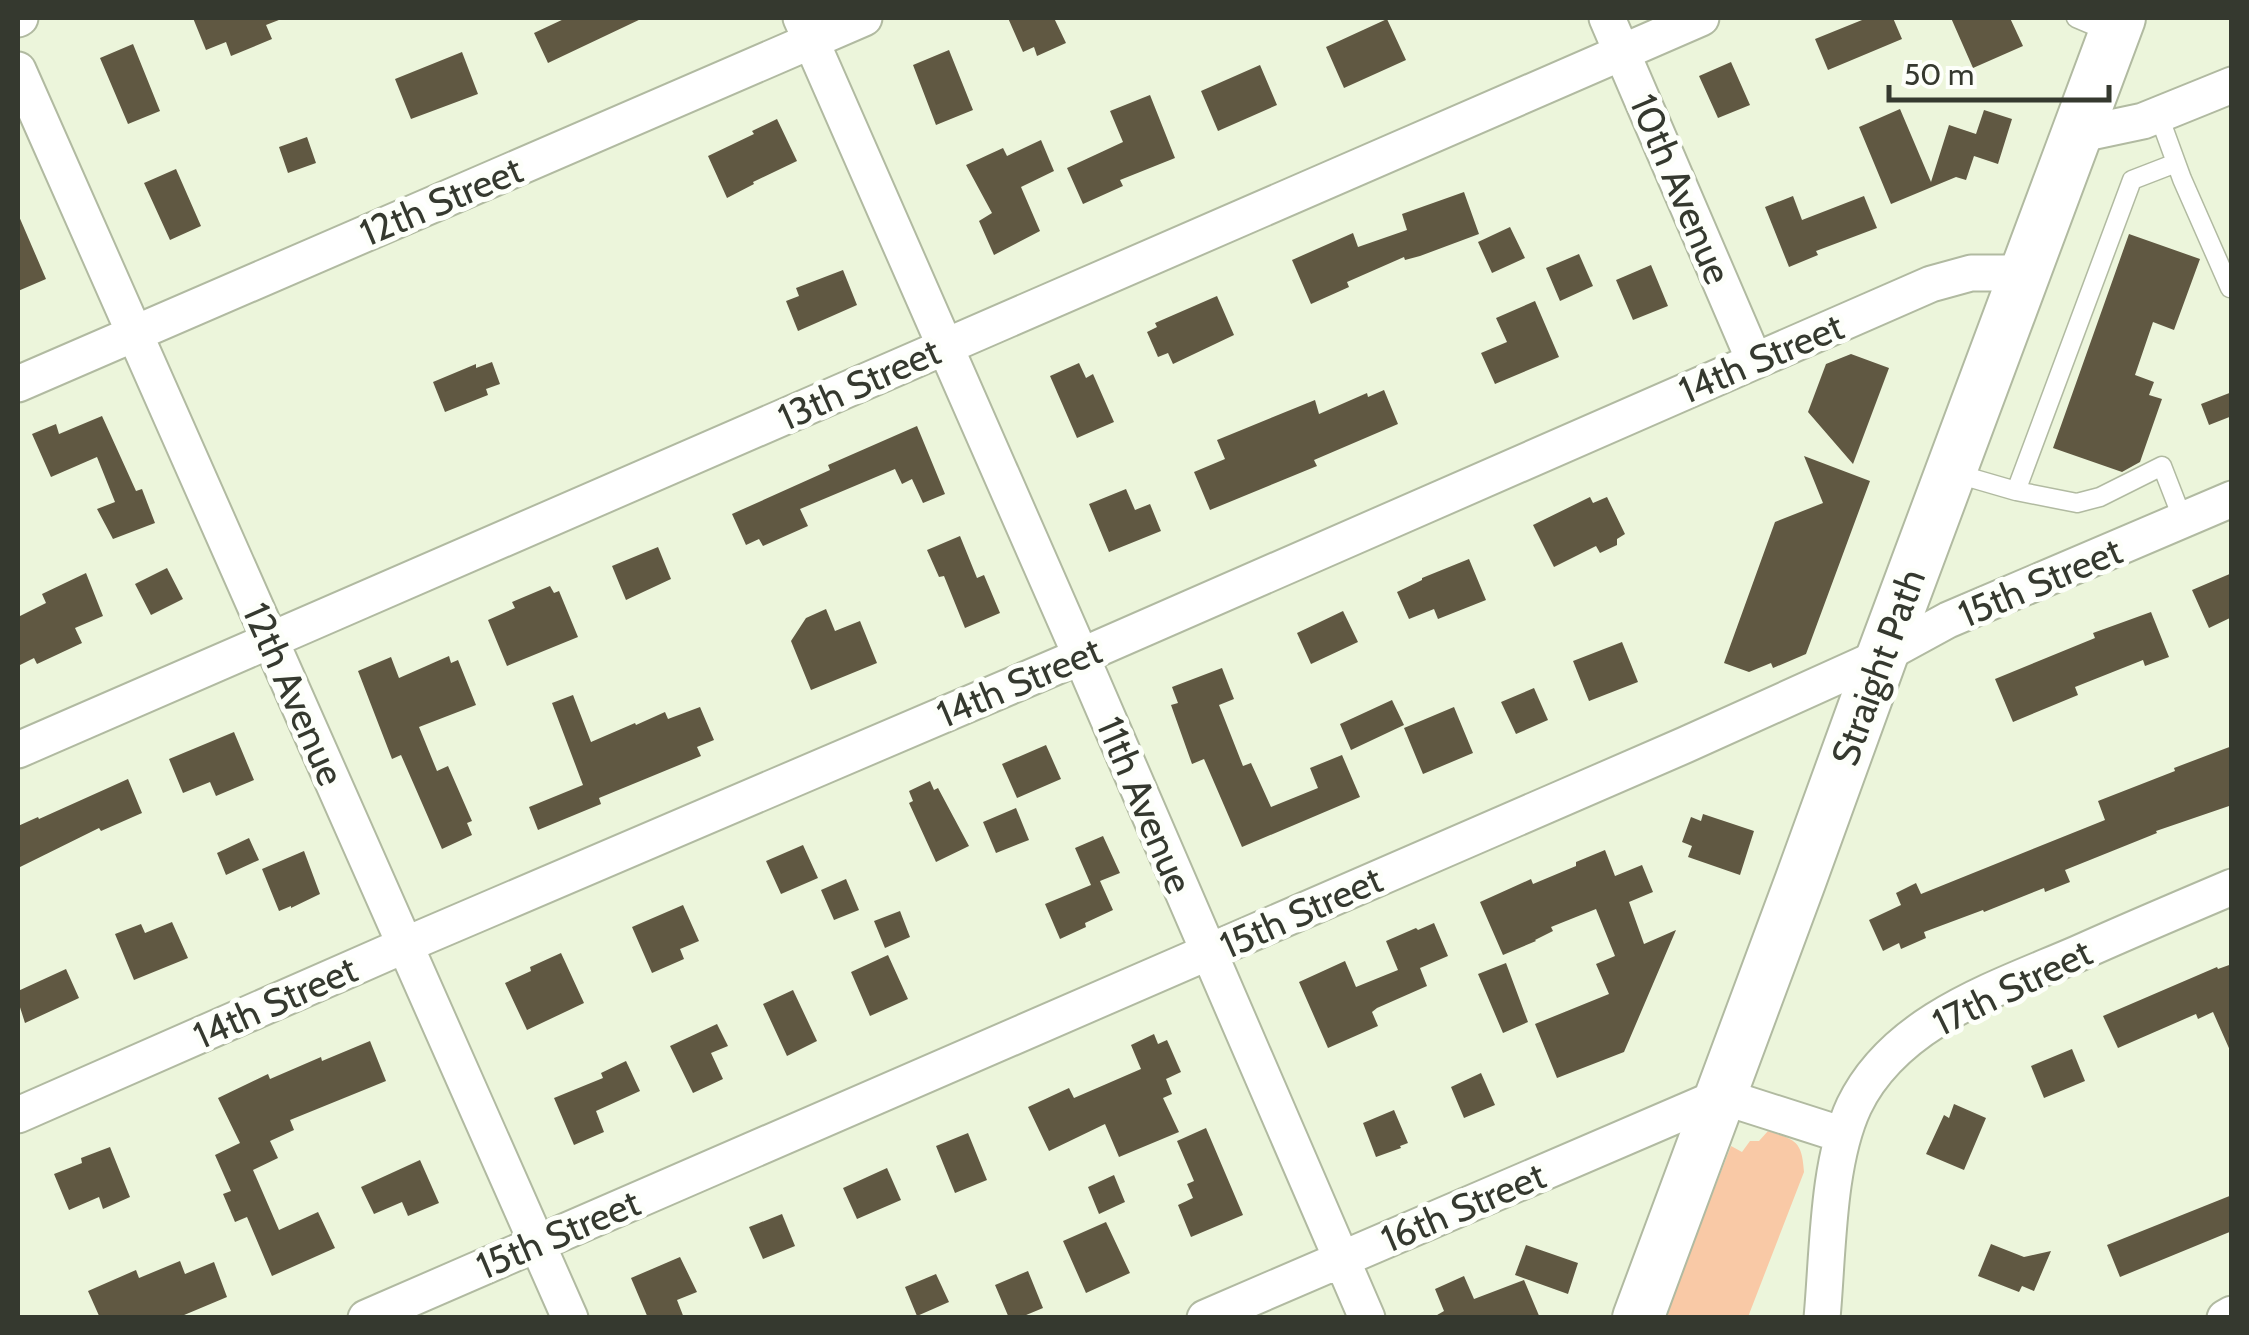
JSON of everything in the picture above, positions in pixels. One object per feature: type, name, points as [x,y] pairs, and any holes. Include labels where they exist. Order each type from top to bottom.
[{"type":"main road","name":"Straight Path","points":[[1638,1318],[2076,135],[2103,23]]},
{"type":"street","name":"12th Street","points":[[18,384],[806,29],[864,18]]},
{"type":"street","name":"10th Avenue","points":[[1607,18],[1754,360]]},
{"type":"street","name":"13th Street","points":[[18,750],[1701,18]]},
{"type":"street","name":"11th Avenue","points":[[806,29],[1368,1318]]},
{"type":"street","name":"12th Avenue","points":[[18,70],[570,1318]]},
{"type":"street","points":[[2076,135],[2159,116],[2232,84]]},
{"type":"street","name":"14th Street","points":[[18,1115],[1944,279],[1986,272],[2025,272]]},
{"type":"street","name":"15th Street","points":[[366,1318],[1685,744],[1882,656],[1948,620],[2232,499]]},
{"type":"street","name":"17th Street","points":[[1822,1318],[1833,1189],[1843,1135],[1854,1107],[1877,1072],[1912,1037],[1936,1020],[1996,988],[2232,887]]},
{"type":"street","points":[[1720,1096],[1843,1135]]},
{"type":"street","name":"16th Street","points":[[1204,1318],[1720,1096]]},
{"type":"street","points":[[2224,1318],[2232,1314]]},
{"type":"lane","points":[[2159,116],[2230,288]]},
{"type":"lane","points":[[2016,491],[2132,180],[2176,163]]},
{"type":"lane","points":[[1951,472],[2077,504],[2162,466],[2183,520]]},
{"type":"shaded area","points":[[1768,1131],[1799,1147],[1804,1172],[1748,1317],[1664,1318],[1731,1146],[1742,1152],[1750,1141],[1759,1141]]},
{"type":"building","points":[[193,18],[284,18],[266,25],[272,39],[231,56],[226,42],[206,50]]},
{"type":"building","points":[[566,18],[643,18],[548,63],[534,33]]},
{"type":"building","points":[[1008,18],[1054,18],[1066,43],[1037,56],[1034,47],[1023,52]]},
{"type":"building","points":[[1867,18],[1893,18],[1902,39],[1828,70],[1815,39]]},
{"type":"building","points":[[1951,18],[2010,18],[2023,46],[1973,68]]},
{"type":"building","points":[[1387,19],[1406,60],[1344,88],[1326,47]]},
{"type":"building","points":[[133,44],[160,111],[128,124],[100,58]]},
{"type":"building","points":[[949,50],[973,110],[936,125],[913,65]]},
{"type":"building","points":[[462,52],[478,94],[411,119],[395,79]]},
{"type":"building","points":[[1731,62],[1750,105],[1718,118],[1699,76]]},
{"type":"building","points":[[1260,65],[1277,105],[1218,131],[1201,91]]},
{"type":"building","points":[[1150,95],[1175,158],[1120,180],[1123,186],[1083,204],[1067,168],[1123,142],[1110,111]]},
{"type":"building","points":[[1900,109],[1931,182],[1949,125],[1976,134],[1984,110],[2012,119],[1998,164],[1974,156],[1966,180],[1956,177],[1891,204],[1859,127]]},
{"type":"building","points":[[777,119],[797,161],[727,198],[708,156]]},
{"type":"building","points":[[307,137],[316,163],[288,173],[279,147]]},
{"type":"building","points":[[1041,140],[1054,171],[1021,187],[1040,231],[994,255],[979,221],[992,213],[966,165],[1003,148],[1007,156]]},
{"type":"building","points":[[176,169],[201,226],[170,240],[144,183]]},
{"type":"building","points":[[1464,192],[1479,234],[1420,256],[1405,260],[1404,257],[1347,282],[1349,287],[1311,304],[1292,260],[1353,233],[1358,247],[1407,230],[1402,214]]},
{"type":"building","points":[[1793,196],[1802,220],[1864,196],[1877,228],[1816,251],[1818,255],[1789,267],[1765,207]]},
{"type":"building","points":[[18,214],[46,279],[18,291]]},
{"type":"building","points":[[1510,227],[1525,258],[1492,273],[1478,242]]},
{"type":"building","points":[[2129,234],[2200,259],[2174,330],[2153,322],[2135,375],[2154,382],[2149,395],[2162,399],[2140,462],[2122,472],[2053,448]]},
{"type":"building","points":[[1579,254],[1593,286],[1560,301],[1546,268]]},
{"type":"building","points":[[1651,265],[1668,306],[1633,320],[1616,280]]},
{"type":"building","points":[[843,270],[857,305],[798,331],[786,301],[799,296],[796,288]]},
{"type":"building","points":[[1217,296],[1234,335],[1173,364],[1168,353],[1158,357],[1147,332],[1157,327],[1155,323]]},
{"type":"building","points":[[1535,301],[1559,357],[1495,384],[1481,353],[1507,342],[1496,318]]},
{"type":"building","points":[[1851,354],[1889,368],[1853,464],[1808,412],[1826,364]]},
{"type":"building","points":[[492,362],[500,384],[486,389],[488,395],[445,412],[433,382],[476,364],[476,368]]},
{"type":"building","points":[[1079,363],[1086,378],[1093,374],[1114,422],[1077,438],[1050,376]]},
{"type":"building","points":[[1384,390],[1398,424],[1314,460],[1317,466],[1210,510],[1194,472],[1225,459],[1217,440],[1315,400],[1319,414],[1367,393],[1368,397]]},
{"type":"building","points":[[2232,392],[2232,416],[2209,425],[2201,404]]},
{"type":"building","points":[[102,416],[136,491],[142,489],[155,523],[113,539],[97,509],[115,502],[97,457],[51,477],[32,434],[56,424],[59,434]]},
{"type":"building","points":[[917,426],[945,494],[923,503],[912,479],[902,484],[895,469],[800,509],[808,526],[763,546],[759,539],[746,545],[732,514],[830,470],[828,465]]},
{"type":"building","points":[[1804,456],[1870,481],[1806,654],[1773,668],[1771,663],[1749,672],[1724,663],[1775,522],[1823,503]]},
{"type":"building","points":[[1126,489],[1135,510],[1150,504],[1161,531],[1109,552],[1089,504]]},
{"type":"building","points":[[1590,497],[1593,503],[1607,497],[1625,534],[1617,539],[1617,545],[1600,553],[1596,546],[1554,567],[1533,525]]},
{"type":"building","points":[[960,536],[977,578],[984,575],[1000,613],[965,628],[944,576],[939,577],[927,550]]},
{"type":"building","points":[[658,547],[671,579],[626,600],[612,566]]},
{"type":"building","points":[[1469,559],[1486,600],[1438,619],[1434,609],[1409,619],[1397,592]]},
{"type":"building","points":[[167,568],[183,599],[151,615],[135,584]]},
{"type":"building","points":[[86,573],[103,616],[75,628],[82,643],[37,664],[34,658],[18,666],[18,617],[46,603],[42,594]]},
{"type":"building","points":[[2232,573],[2232,617],[2209,628],[2192,590]]},
{"type":"building","points":[[550,586],[554,593],[559,591],[578,637],[507,666],[488,620],[515,608],[512,602]]},
{"type":"building","points":[[826,609],[835,631],[860,621],[877,663],[811,690],[791,641],[806,618]]},
{"type":"building","points":[[1343,611],[1358,642],[1311,664],[1297,633]]},
{"type":"building","points":[[2151,612],[2169,657],[2145,666],[2143,660],[2075,687],[2078,695],[2013,722],[1995,679],[2095,638],[2093,633]]},
{"type":"building","points":[[1622,642],[1638,682],[1589,701],[1573,661]]},
{"type":"building","points":[[449,656],[451,663],[458,660],[476,705],[419,727],[437,771],[448,766],[472,821],[467,823],[472,835],[442,849],[401,755],[392,759],[358,671],[391,657],[399,678]]},
{"type":"building","points":[[1222,668],[1234,699],[1219,705],[1243,766],[1251,763],[1271,807],[1318,788],[1310,768],[1342,755],[1360,797],[1242,847],[1204,759],[1192,764],[1171,705],[1178,703],[1172,687]]},
{"type":"building","points":[[1534,688],[1548,720],[1516,734],[1501,702]]},
{"type":"building","points":[[573,695],[591,742],[665,712],[668,719],[700,707],[714,740],[697,747],[701,756],[599,798],[601,804],[538,830],[529,807],[583,785],[552,703]]},
{"type":"building","points":[[1392,700],[1404,725],[1351,750],[1340,724]]},
{"type":"building","points":[[1454,707],[1473,753],[1423,774],[1404,728]]},
{"type":"building","points":[[234,732],[254,780],[216,796],[210,782],[183,793],[169,759]]},
{"type":"building","points":[[1046,745],[1061,779],[1017,798],[1002,764]]},
{"type":"building","points":[[2232,746],[2232,805],[2156,831],[2065,870],[2070,882],[1924,932],[1926,938],[1901,949],[1899,943],[1883,951],[1869,920],[1901,905],[1896,893],[1916,883],[1921,894],[2105,820],[2098,801]]},
{"type":"building","points":[[128,779],[142,813],[101,831],[99,828],[18,868],[18,826]]},
{"type":"building","points":[[930,781],[934,790],[938,788],[969,846],[936,862],[909,803],[913,801],[909,791]]},
{"type":"building","points":[[1016,808],[1029,840],[996,853],[983,822]]},
{"type":"building","points":[[1703,814],[1754,831],[1740,875],[1688,857],[1692,846],[1682,842],[1691,817],[1701,821]]},
{"type":"building","points":[[1103,836],[1120,873],[1100,881],[1113,910],[1060,939],[1045,904],[1091,885],[1075,848]]},
{"type":"building","points":[[249,838],[259,860],[226,875],[217,853]]},
{"type":"building","points":[[803,845],[818,878],[781,894],[766,861]]},
{"type":"building","points":[[1605,850],[1615,876],[1642,865],[1653,892],[1629,902],[1644,944],[1676,930],[1624,1052],[1557,1078],[1535,1024],[1609,994],[1596,964],[1615,956],[1596,909],[1551,927],[1553,931],[1536,941],[1503,955],[1480,902],[1531,879],[1533,884]]},
{"type":"building","points":[[304,851],[320,894],[279,911],[262,869]]},
{"type":"building","points":[[846,879],[859,910],[834,920],[821,890]]},
{"type":"building","points":[[683,905],[699,941],[680,949],[684,959],[652,973],[632,927]]},
{"type":"building","points":[[900,911],[910,937],[885,948],[874,921]]},
{"type":"building","points":[[172,922],[188,958],[134,980],[115,934],[141,924],[145,933]]},
{"type":"building","points":[[1434,923],[1448,956],[1420,968],[1427,986],[1372,1012],[1378,1026],[1328,1048],[1299,982],[1345,961],[1356,987],[1398,970],[1386,941]]},
{"type":"building","points":[[561,953],[584,1003],[527,1030],[505,983]]},
{"type":"building","points":[[888,955],[908,999],[870,1016],[851,972]]},
{"type":"building","points":[[1506,963],[1528,1022],[1503,1033],[1478,974]]},
{"type":"building","points":[[2232,964],[2232,1055],[2213,1012],[2198,1019],[2196,1014],[2118,1048],[2103,1016]]},
{"type":"building","points":[[66,969],[79,998],[25,1023],[18,991]]},
{"type":"building","points":[[793,990],[817,1041],[787,1056],[763,1004]]},
{"type":"building","points":[[717,1024],[728,1046],[711,1053],[723,1079],[693,1093],[670,1046]]},
{"type":"building","points":[[1154,1034],[1158,1044],[1167,1040],[1181,1072],[1166,1079],[1172,1094],[1163,1098],[1179,1132],[1119,1157],[1105,1124],[1049,1151],[1028,1107],[1069,1088],[1074,1098],[1141,1069],[1131,1045]]},
{"type":"building","points":[[370,1041],[386,1081],[290,1120],[294,1130],[270,1141],[278,1158],[253,1170],[279,1230],[318,1212],[335,1248],[272,1276],[247,1217],[235,1222],[223,1194],[231,1191],[215,1155],[240,1143],[218,1098],[268,1074],[270,1079]]},
{"type":"building","points":[[2072,1049],[2085,1081],[2044,1098],[2031,1066]]},
{"type":"building","points":[[626,1061],[640,1091],[596,1111],[604,1132],[574,1145],[554,1098],[603,1078],[601,1073]]},
{"type":"building","points":[[1481,1073],[1495,1105],[1464,1118],[1451,1087]]},
{"type":"building","points":[[1954,1104],[1986,1118],[1964,1170],[1926,1154],[1944,1115],[1949,1118]]},
{"type":"building","points":[[1394,1110],[1408,1143],[1376,1157],[1363,1123]]},
{"type":"building","points":[[1206,1128],[1243,1215],[1191,1237],[1178,1205],[1193,1198],[1187,1184],[1194,1181],[1177,1141]]},
{"type":"building","points":[[968,1133],[987,1180],[955,1193],[936,1146]]},
{"type":"building","points":[[110,1147],[130,1197],[103,1209],[99,1197],[69,1210],[54,1174]]},
{"type":"building","points":[[420,1160],[439,1203],[408,1216],[402,1202],[374,1214],[361,1187]]},
{"type":"building","points":[[887,1168],[901,1200],[857,1219],[843,1188]]},
{"type":"building","points":[[1114,1175],[1125,1202],[1099,1214],[1088,1187]]},
{"type":"building","points":[[2232,1195],[2232,1231],[2120,1277],[2107,1245]]},
{"type":"building","points":[[782,1214],[795,1246],[763,1259],[749,1227]]},
{"type":"building","points":[[1106,1222],[1130,1273],[1086,1293],[1063,1241]]},
{"type":"building","points":[[1991,1244],[2024,1257],[2051,1251],[2034,1291],[2022,1286],[2019,1292],[1978,1276]]},
{"type":"building","points":[[1526,1245],[1578,1263],[1568,1294],[1515,1275]]},
{"type":"building","points":[[680,1257],[697,1292],[677,1300],[684,1318],[648,1318],[631,1278]]},
{"type":"building","points":[[180,1261],[185,1274],[214,1262],[227,1297],[177,1318],[100,1318],[88,1291],[136,1270],[139,1278]]},
{"type":"building","points":[[1028,1271],[1043,1308],[1009,1318],[995,1285]]},
{"type":"building","points":[[936,1274],[949,1302],[917,1316],[905,1287]]},
{"type":"building","points":[[1464,1276],[1474,1299],[1524,1280],[1540,1318],[1432,1318],[1444,1311],[1435,1289]]}]
